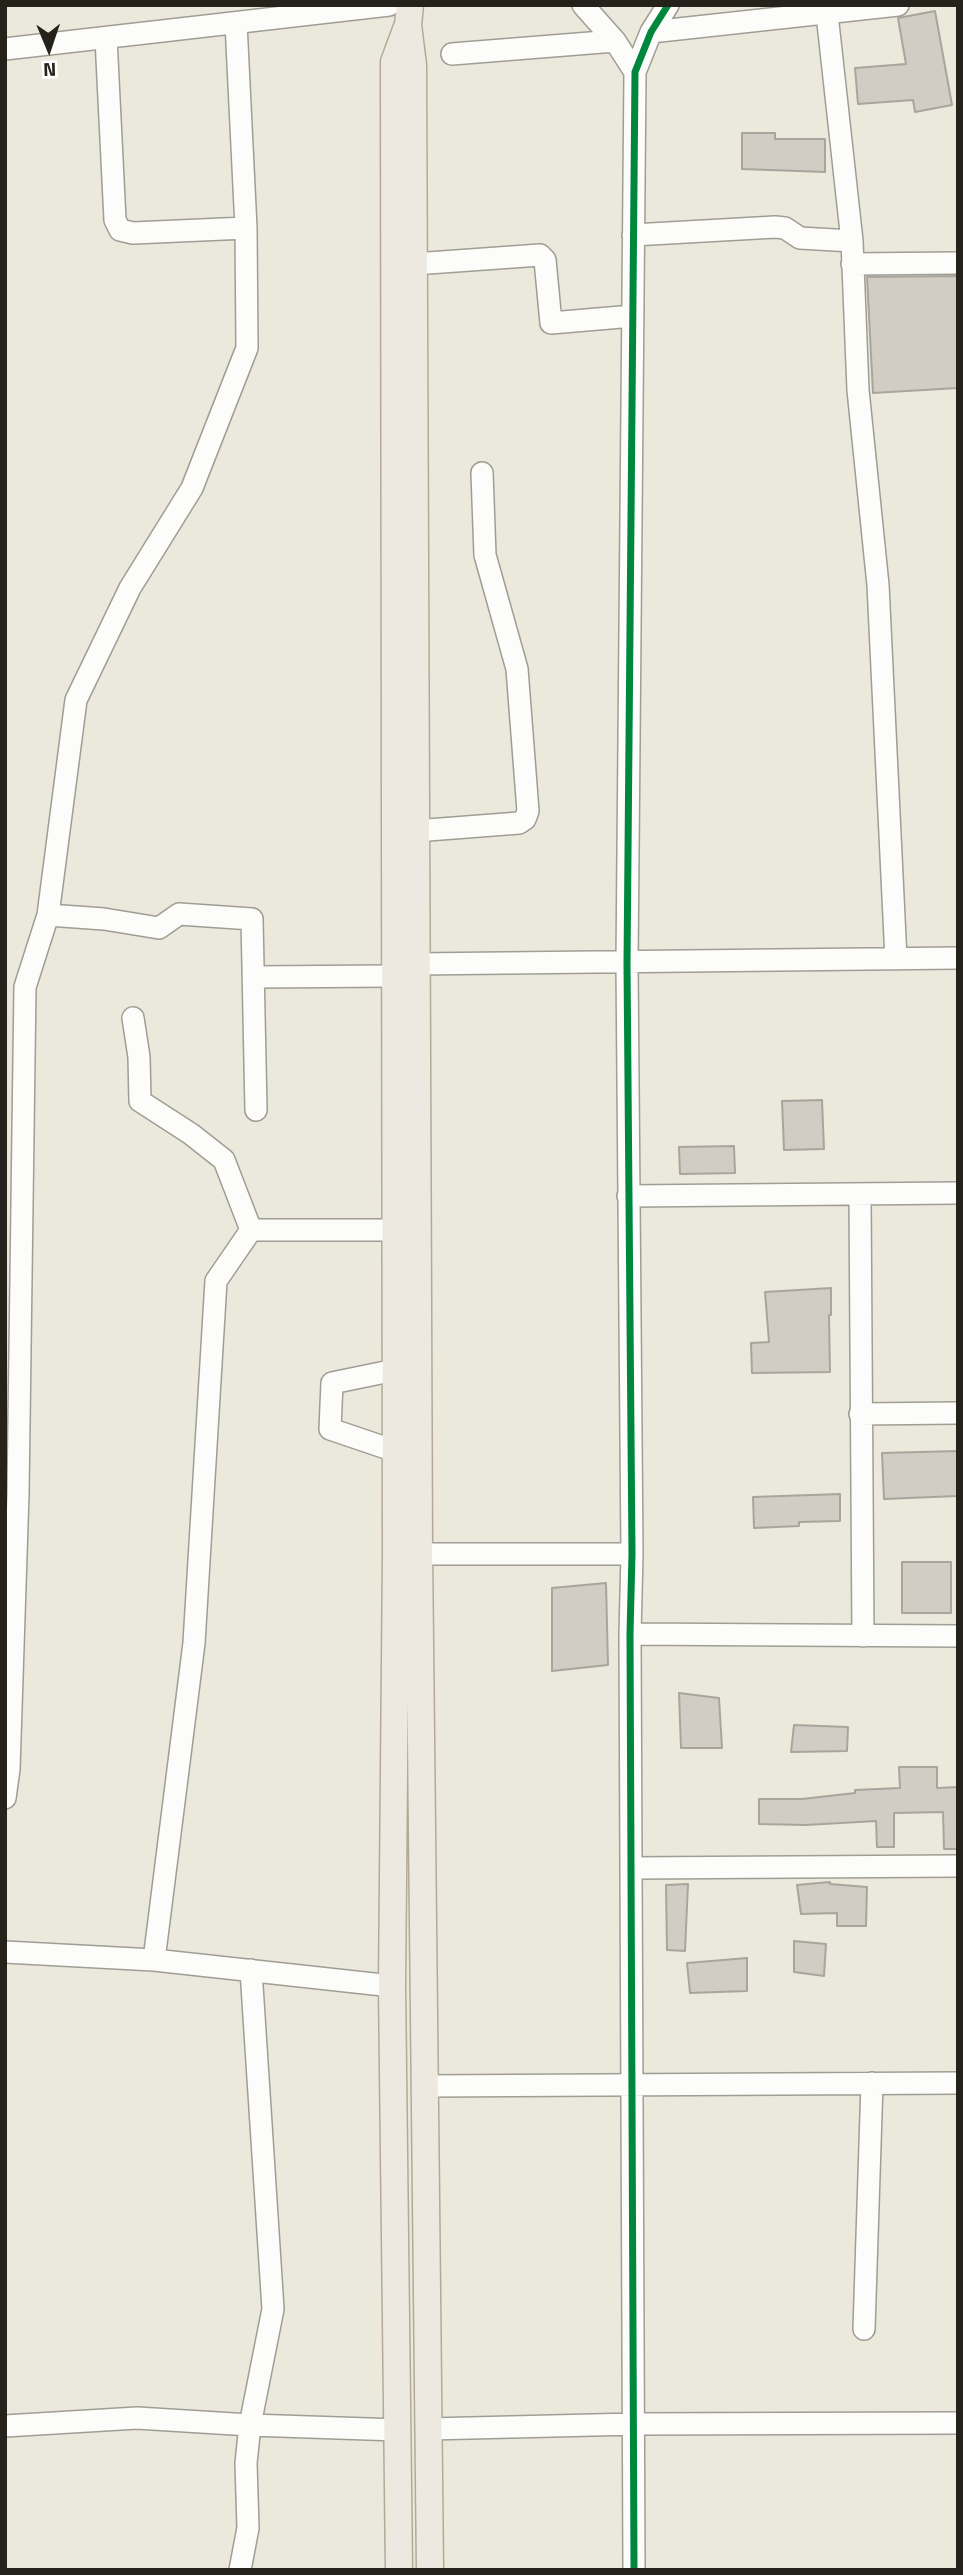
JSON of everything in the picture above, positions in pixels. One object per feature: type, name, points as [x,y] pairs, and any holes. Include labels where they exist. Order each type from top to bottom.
[{"type":"main road","points":[[399,2570],[392,1986],[407,1553],[395,1451],[395,1230],[404,970],[415,831],[413,65],[409,15]]},
{"type":"main road","points":[[409,15],[394,62],[407,1553],[425,2086],[430,2570]]},
{"type":"street","points":[[5,49],[388,5]]},
{"type":"street","points":[[583,5],[615,41],[635,72]]},
{"type":"street","points":[[634,2570],[630,1634],[632,1554],[627,963],[635,72],[651,32],[668,5]]},
{"type":"street","points":[[651,32],[826,10],[898,5]]},
{"type":"street","points":[[826,10],[852,241],[858,390],[878,585],[896,959]]},
{"type":"street","points":[[5,1798],[9,1769],[18,1494],[25,987],[48,915],[76,700],[130,588],[192,488],[247,348],[246,228],[236,23]]},
{"type":"street","points":[[106,38],[115,220],[120,230],[133,233],[246,228]]},
{"type":"street","points":[[452,54],[615,41]]},
{"type":"street","points":[[634,235],[775,227],[785,228],[800,238],[852,241]]},
{"type":"street","points":[[414,264],[540,255],[545,260],[551,323],[633,316]]},
{"type":"street","points":[[852,264],[958,263]]},
{"type":"street","points":[[415,831],[519,823],[525,819],[528,811],[517,669],[485,555],[482,472]]},
{"type":"street","points":[[48,915],[104,919],[159,929],[179,914],[252,919],[256,1110]]},
{"type":"street","points":[[254,977],[627,963],[958,958]]},
{"type":"street","points":[[132,1018],[139,1057],[140,1101],[191,1134],[224,1160],[251,1230]]},
{"type":"street","points":[[628,1196],[958,1193]]},
{"type":"street","points":[[860,1195],[863,1636]]},
{"type":"street","points":[[251,1230],[395,1230]]},
{"type":"street","points":[[154,1961],[194,1643],[216,1280],[251,1230]]},
{"type":"street","points":[[395,1370],[332,1382],[330,1429],[395,1451]]},
{"type":"street","points":[[860,1414],[958,1413]]},
{"type":"street","points":[[407,1553],[632,1554]]},
{"type":"street","points":[[630,1634],[958,1636]]},
{"type":"street","points":[[631,1868],[958,1866]]},
{"type":"street","points":[[5,1952],[154,1961],[392,1986]]},
{"type":"street","points":[[240,2570],[248,2528],[246,2462],[250,2425],[273,2309],[251,1970]]},
{"type":"street","points":[[864,2329],[872,2083]]},
{"type":"street","points":[[425,2086],[958,2083]]},
{"type":"street","points":[[5,2426],[137,2418],[398,2430]]},
{"type":"street","points":[[429,2429],[634,2424],[958,2423]]},
{"type":"building","points":[[935,11],[952,105],[915,112],[913,100],[858,104],[855,68],[906,64],[898,18]]},
{"type":"building","points":[[742,133],[775,133],[775,139],[825,139],[825,172],[742,169]]},
{"type":"building","points":[[958,276],[958,388],[873,393],[867,277]]},
{"type":"building","points":[[822,1100],[824,1149],[784,1150],[782,1101]]},
{"type":"building","points":[[734,1146],[735,1173],[680,1174],[679,1147]]},
{"type":"building","points":[[831,1288],[830,1372],[752,1373],[751,1343],[769,1342],[765,1292]]},
{"type":"building","points":[[958,1451],[958,1496],[884,1499],[882,1453]]},
{"type":"building","points":[[840,1494],[840,1521],[799,1522],[799,1526],[754,1528],[753,1497]]},
{"type":"building","points":[[902,1562],[951,1562],[951,1613],[902,1613]]},
{"type":"building","points":[[606,1583],[608,1665],[552,1671],[552,1588]]},
{"type":"building","points":[[679,1693],[719,1698],[722,1748],[681,1748]]},
{"type":"building","points":[[794,1725],[848,1727],[847,1751],[791,1752]]},
{"type":"building","points":[[899,1767],[937,1767],[937,1788],[958,1787],[958,1849],[944,1849],[943,1812],[894,1813],[894,1847],[877,1847],[876,1821],[806,1825],[759,1824],[759,1799],[802,1799],[855,1793],[855,1790],[900,1788]]},
{"type":"building","points":[[830,1882],[867,1887],[866,1926],[837,1926],[837,1913],[801,1914],[797,1885]]},
{"type":"building","points":[[688,1884],[685,1951],[667,1950],[666,1885]]},
{"type":"building","points":[[794,1941],[826,1944],[824,1976],[794,1972]]},
{"type":"building","points":[[747,1958],[747,1991],[690,1993],[687,1963]]},
{"type":"cycle path","points":[[634,2570],[630,1634],[632,1554],[627,963],[635,72],[651,32],[668,5]]}]
